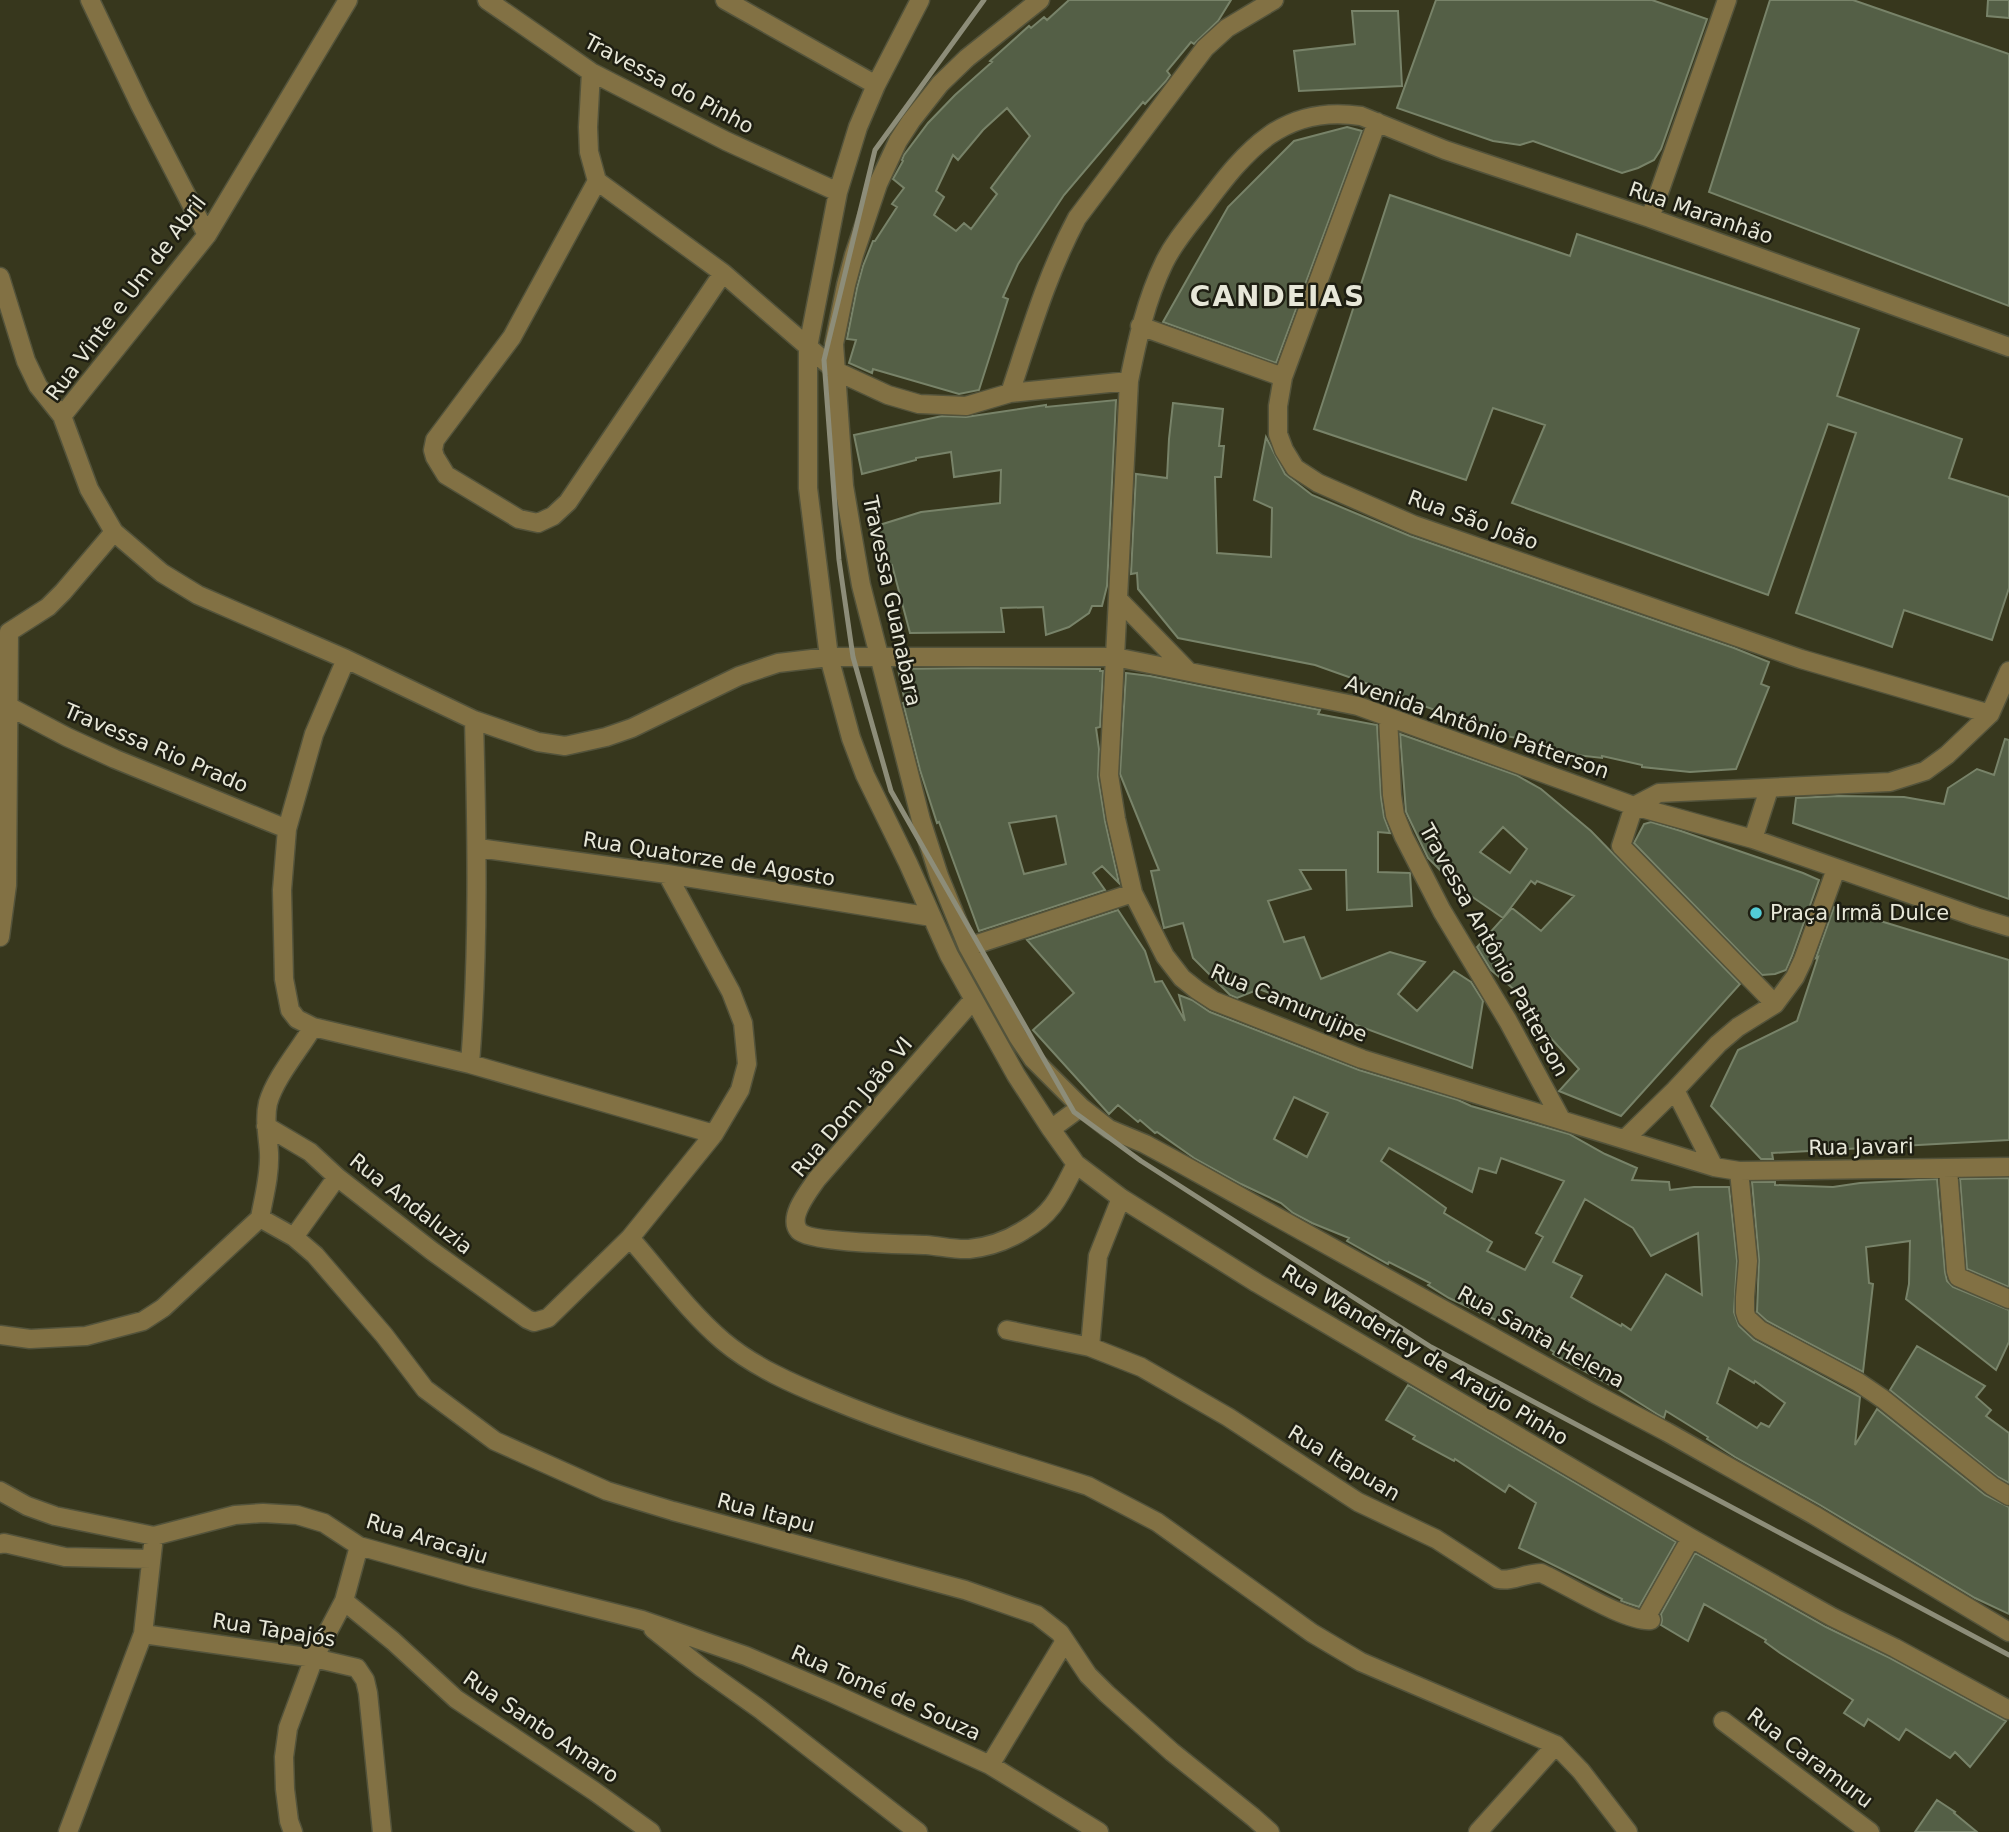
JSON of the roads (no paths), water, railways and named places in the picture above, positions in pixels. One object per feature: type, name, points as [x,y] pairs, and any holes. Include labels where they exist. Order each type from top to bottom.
[{"type":"street","points":[[90,0],[207,235]]},
{"type":"street","name":"Rua Vinte e Um de Abril","points":[[348,0],[207,235],[62,416],[89,489],[114,532],[162,573],[198,595],[346,659],[474,720],[538,742],[565,746],[606,737],[632,728],[739,676],[778,663],[829,657]]},
{"type":"street","name":"Travessa do Pinho","points":[[487,0],[591,72],[726,141],[838,192]]},
{"type":"street","points":[[725,0],[876,85]]},
{"type":"street","name":"Rua Wanderley de Araújo Pinho","points":[[920,0],[876,85],[858,127],[838,192],[808,347],[808,488],[829,657],[851,738],[865,775],[949,955],[1051,1129],[1076,1164],[1121,1198],[1258,1283],[1690,1538],[1832,1617],[2009,1710]]},
{"type":"street","name":"Travessa Guanabara","points":[[1040,0],[967,58],[940,84],[898,141],[878,184],[846,285],[834,344],[844,486],[860,585],[921,820],[939,876],[968,947],[1018,1037],[1033,1059],[1080,1107]]},
{"type":"street","points":[[1010,393],[1042,293],[1077,218],[1205,48],[1248,14],[1275,0]]},
{"type":"street","points":[[1650,218],[1727,0]]},
{"type":"street","points":[[591,72],[589,152],[597,181],[723,273],[836,371],[888,395],[919,404],[966,406],[1010,393],[1129,381]]},
{"type":"street","points":[[1115,657],[1129,381],[1140,326],[1164,262],[1228,175],[1261,140],[1289,123],[1329,115],[1354,115],[1377,122]]},
{"type":"street","name":"Rua Maranhão","points":[[1377,122],[1444,150],[1650,218],[2009,347]]},
{"type":"street","name":"Rua São João","points":[[1377,122],[1283,377],[1278,406],[1278,434],[1295,468],[1318,483],[1414,525],[1801,659],[1990,714]]},
{"type":"street","points":[[597,181],[512,337],[435,440],[435,457],[446,475],[519,519],[538,523],[553,516],[568,502],[723,273]]},
{"type":"street","points":[[0,277],[26,361],[38,386],[62,416]]},
{"type":"street","points":[[1140,326],[1283,377]]},
{"type":"street","points":[[0,937],[8,706],[5,630],[48,607],[64,592],[114,532]]},
{"type":"street","points":[[1118,600],[1188,671]]},
{"type":"street","name":"Avenida Antônio Patterson","points":[[829,657],[1115,657],[1329,699],[1388,717],[1634,806],[1753,839],[2009,927]]},
{"type":"street","name":"Rua Camurujipe","points":[[1115,657],[1109,775],[1116,820],[1133,893],[1165,956],[1182,978],[1214,1001],[1362,1059],[1625,1139]]},
{"type":"street","points":[[346,659],[314,734],[287,829],[282,890],[284,979],[290,1010],[297,1019],[313,1027],[470,1064],[714,1134]]},
{"type":"street","points":[[1775,1004],[1621,846],[1634,806],[1659,793],[1890,782],[1925,771],[1947,755],[1990,714],[2009,671]]},
{"type":"street","name":"Travessa Rio Prado","points":[[8,706],[115,759],[287,829]]},
{"type":"street","name":"Travessa Antônio Patterson","points":[[1388,717],[1392,795],[1395,815],[1404,837],[1442,911],[1508,1021],[1561,1119]]},
{"type":"street","points":[[470,1064],[474,1014],[478,848],[474,720]]},
{"type":"street","points":[[1753,839],[1769,789]]},
{"type":"street","name":"Rua Quatorze de Agosto","points":[[478,848],[667,874],[932,917]]},
{"type":"street","points":[[1625,1139],[1718,1044],[1738,1027],[1775,1004],[1796,976],[1836,869]]},
{"type":"street","points":[[667,874],[731,992],[743,1023],[747,1064],[740,1090],[714,1134],[630,1238],[723,1341],[756,1365],[802,1388],[871,1416],[1088,1486],[1119,1501],[1157,1522],[1312,1633],[1361,1662],[1556,1745],[1581,1771],[1628,1832]]},
{"type":"street","points":[[968,947],[1133,893]]},
{"type":"street","name":"Rua Dom João VI","points":[[973,1000],[817,1179],[798,1211],[795,1223],[800,1232],[807,1236],[859,1242],[965,1249],[982,1247],[1024,1230],[1052,1209],[1076,1164]]},
{"type":"street","points":[[0,1335],[30,1339],[86,1336],[143,1321],[163,1308],[260,1218],[268,1178],[268,1104],[313,1027]]},
{"type":"street","points":[[1675,1090],[1714,1167]]},
{"type":"street","points":[[1051,1129],[1080,1107]]},
{"type":"street","name":"Rua Santa Helena","points":[[1080,1107],[1109,1129],[1171,1158],[1679,1438],[2009,1632]]},
{"type":"street","name":"Rua Andaluzia","points":[[266,1126],[310,1152],[337,1177],[432,1251],[534,1322],[548,1318],[630,1238]]},
{"type":"street","name":"Rua Javari","points":[[1625,1139],[1714,1167],[1739,1171],[2009,1167]]},
{"type":"street","points":[[1948,1169],[1958,1277],[2009,1299]]},
{"type":"street","points":[[1739,1171],[1748,1261],[1745,1297],[1747,1318],[1760,1330],[1858,1382],[1992,1486],[2009,1496]]},
{"type":"street","points":[[294,1237],[337,1177]]},
{"type":"street","points":[[1090,1347],[1098,1256],[1121,1198]]},
{"type":"street","name":"Rua Itapu","points":[[260,1218],[294,1237],[315,1255],[384,1335],[425,1388],[495,1441],[607,1491],[965,1590],[1038,1615],[1060,1633],[1088,1675],[1107,1694],[1172,1752],[1270,1832]]},
{"type":"street","name":"Rua Itapuan","points":[[1006,1330],[1090,1347],[1141,1367],[1228,1417],[1358,1502],[1436,1539],[1498,1578],[1508,1580],[1526,1573],[1541,1573],[1629,1616],[1651,1620],[1648,1614],[1690,1538]]},
{"type":"street","name":"Rua Aracaju","points":[[0,1491],[27,1506],[55,1516],[154,1536],[235,1515],[297,1515],[324,1523],[359,1546],[642,1620]]},
{"type":"street","points":[[68,1832],[143,1634],[154,1536]]},
{"type":"street","points":[[0,1544],[65,1558],[151,1559]]},
{"type":"street","points":[[293,1832],[285,1790],[284,1757],[288,1728],[314,1658],[344,1601],[359,1546]]},
{"type":"street","name":"Rua Santo Amaro","points":[[344,1601],[393,1641],[456,1699],[652,1832]]},
{"type":"street","points":[[642,1620],[918,1832]]},
{"type":"street","name":"Rua Tomé de Souza","points":[[642,1620],[746,1656],[990,1765],[1100,1832]]},
{"type":"street","name":"Rua Tapajós","points":[[143,1634],[314,1658],[357,1668],[365,1680],[382,1832]]},
{"type":"street","points":[[990,1765],[1065,1641]]},
{"type":"street","name":"Rua Caramuru","points":[[1723,1721],[1870,1832]]},
{"type":"street","points":[[1478,1832],[1556,1745]]},
{"type":"railway","points":[[984,0],[875,150],[824,360],[839,560],[853,657],[891,791],[1074,1112],[1141,1161],[1431,1347],[2009,1655]]},
{"type":"place","name":"Praça Irmã Dulce","points":[[1756,913]]},
{"type":"district","name":"CANDEIAS","points":[[1278,296]]}]
